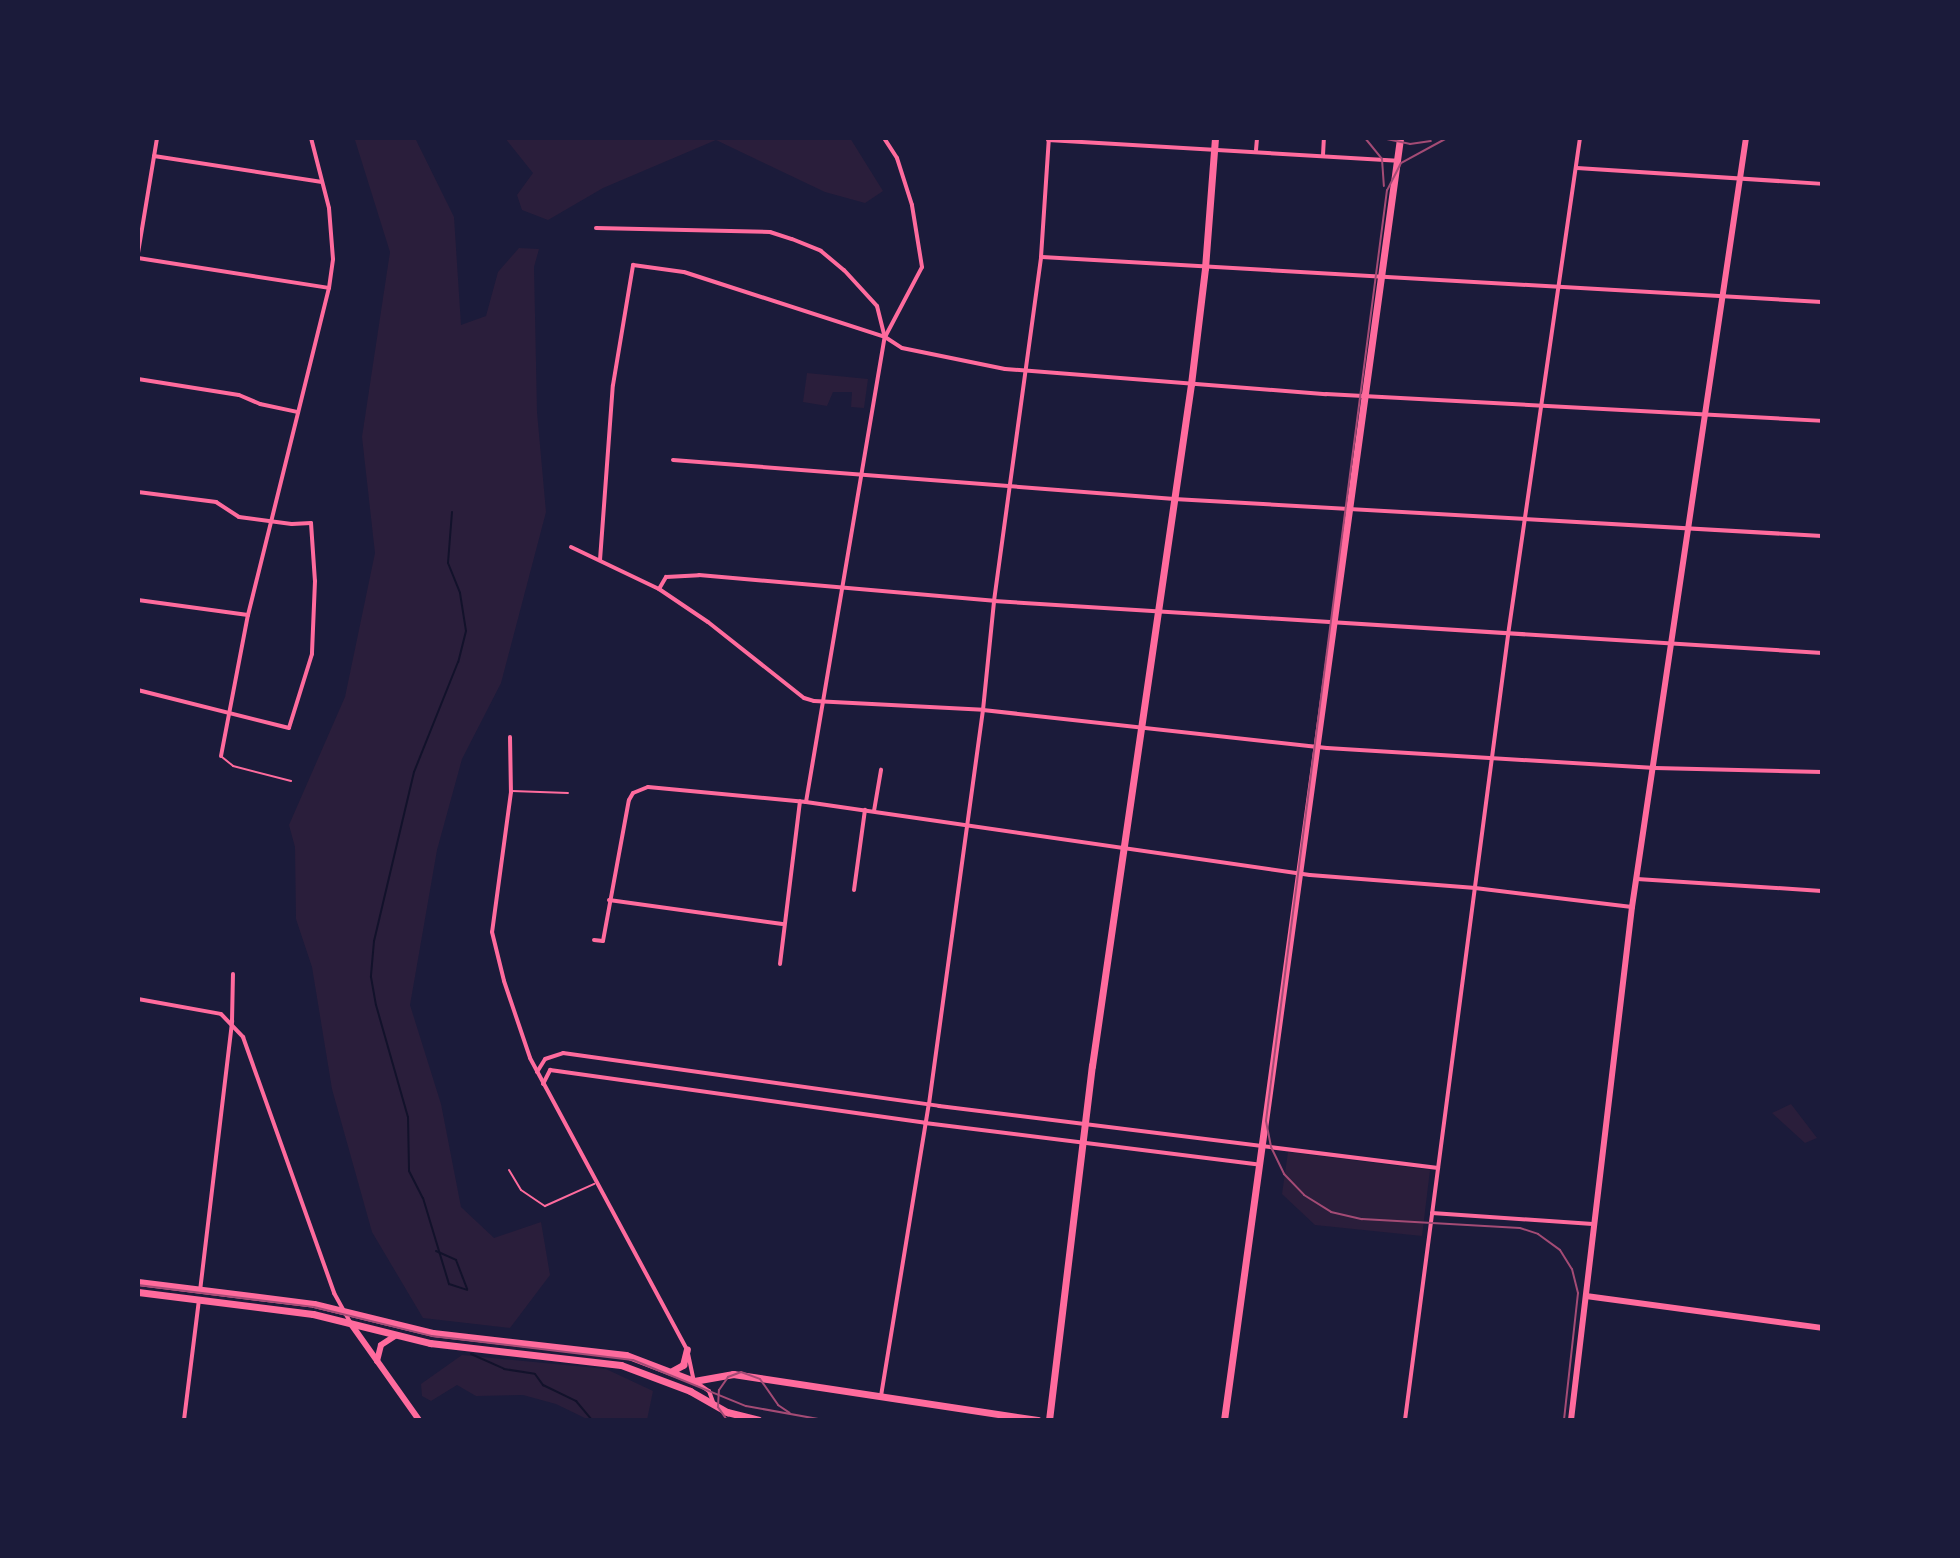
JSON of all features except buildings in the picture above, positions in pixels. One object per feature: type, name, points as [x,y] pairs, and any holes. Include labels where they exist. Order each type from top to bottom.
[{"type":"main road","points":[[1049,1420],[1084,1125],[1191,384],[1205,268],[1215,138]]},
{"type":"main road","points":[[1224,1420],[1400,138]]},
{"type":"main road","points":[[138,1282],[344,1310],[419,1331],[642,1359],[694,1381],[722,1375],[1038,1420]]},
{"type":"main road","points":[[138,1292],[300,1312],[395,1336],[462,1347],[630,1367],[690,1391],[718,1407],[758,1420]]},
{"type":"main road","points":[[671,1371],[683,1365],[687,1349]]},
{"type":"main road","points":[[690,1391],[694,1381]]},
{"type":"street","points":[[157,138],[138,256],[329,288]]},
{"type":"street","points":[[221,756],[248,615],[329,288],[333,259],[322,182],[311,138]]},
{"type":"street","points":[[780,964],[782,924],[864,475],[885,337],[922,267],[903,176],[884,138]]},
{"type":"street","points":[[1256,150],[1257,138]]},
{"type":"street","points":[[1323,155],[1324,138]]},
{"type":"street","points":[[1405,1420],[1508,635],[1580,138]]},
{"type":"street","points":[[1571,1420],[1632,907],[1746,138]]},
{"type":"street","points":[[881,1396],[929,1104],[983,710],[994,601],[1041,257],[1048,139],[1214,147],[1397,161]]},
{"type":"street","points":[[154,156],[322,182]]},
{"type":"street","points":[[1576,168],[1822,184]]},
{"type":"street","points":[[596,228],[761,232],[792,239],[821,251],[844,270],[877,306],[885,337]]},
{"type":"street","points":[[1041,257],[1822,302]]},
{"type":"street","points":[[600,560],[613,385],[633,265],[639,263],[684,272],[885,337],[902,348],[1026,371],[1191,384],[1822,421]]},
{"type":"street","points":[[138,379],[239,395],[260,404],[298,412]]},
{"type":"street","points":[[673,460],[1350,511],[1822,536]]},
{"type":"street","points":[[138,492],[216,502],[239,517],[311,523],[315,581],[312,654],[289,728],[138,690]]},
{"type":"street","points":[[571,547],[659,589],[708,622],[804,698],[983,710],[1318,748],[1494,756],[1655,768],[1822,772]]},
{"type":"street","points":[[659,589],[666,577],[674,575],[994,601],[1822,653]]},
{"type":"street","points":[[138,600],[248,615]]},
{"type":"street","points":[[510,737],[511,792],[493,941],[522,1039],[543,1084],[687,1349],[694,1381],[709,1391],[718,1407]]},
{"type":"street","points":[[874,811],[881,770]]},
{"type":"street","points":[[594,940],[603,941],[626,807],[633,793],[648,787],[803,801],[1301,874],[1475,888],[1632,907]]},
{"type":"street","points":[[854,890],[865,810]]},
{"type":"street","points":[[1637,879],[1822,891]]},
{"type":"street","points":[[609,900],[782,924]]},
{"type":"street","points":[[184,1420],[232,1021],[233,974]]},
{"type":"street","points":[[138,999],[221,1014],[232,1021],[250,1051],[334,1293],[351,1324],[419,1420]]},
{"type":"street","points":[[537,1072],[551,1055],[571,1054],[1084,1125],[1438,1168]]},
{"type":"street","points":[[543,1084],[550,1070],[547,1060],[551,1055]]},
{"type":"street","points":[[550,1070],[925,1123],[1260,1165]]},
{"type":"street","points":[[1432,1213],[1595,1224]]},
{"type":"street","points":[[1586,1296],[1822,1328]]},
{"type":"street","points":[[377,1361],[381,1345],[395,1336]]},
{"type":"street","points":[[709,1391],[722,1375]]},
{"type":"lane","points":[[221,756],[233,766],[291,781]]},
{"type":"lane","points":[[511,792],[568,793]]},
{"type":"lane","points":[[509,1170],[521,1190],[545,1206],[597,1183]]},
{"type":"shaded area","points":[[505,138],[850,138],[883,191],[865,203],[825,192],[716,140],[603,188],[548,220],[522,210],[517,195],[533,173]]},
{"type":"shaded area","points":[[355,140],[416,140],[454,217],[461,325],[486,316],[498,272],[519,248],[539,249],[534,267],[537,412],[546,512],[501,683],[462,759],[437,850],[410,1005],[441,1104],[461,1207],[494,1238],[541,1222],[550,1275],[510,1328],[423,1318],[372,1232],[332,1089],[312,967],[296,919],[295,847],[289,825],[345,697],[375,553],[362,437],[390,252]]},
{"type":"shaded area","points":[[807,373],[868,379],[864,408],[851,407],[852,392],[833,392],[827,406],[803,402]]},
{"type":"shaded area","points":[[1791,1104],[1817,1138],[1805,1143],[1772,1113]]},
{"type":"shaded area","points":[[1288,1152],[1430,1170],[1422,1236],[1315,1225],[1282,1194]]},
{"type":"shaded area","points":[[462,1355],[606,1369],[653,1391],[647,1420],[589,1420],[556,1404],[523,1395],[476,1396],[457,1385],[431,1401],[422,1396],[421,1384]]},
{"type":"waterway","points":[[452,512],[448,563],[460,593],[466,631],[458,662],[414,772],[374,941],[371,977],[408,1117],[409,1171],[423,1198],[449,1284],[467,1290]]},
{"type":"waterway","points":[[436,1251],[456,1260],[467,1289]]},
{"type":"waterway","points":[[471,1354],[504,1369],[535,1374],[543,1385],[576,1401],[592,1420]]},
{"type":"tram line","points":[[1365,138],[1382,159],[1384,186]]},
{"type":"tram line","points":[[1382,138],[1410,144],[1431,141]]},
{"type":"tram line","points":[[1447,138],[1401,163],[1387,190],[1266,1121],[1271,1147],[1284,1174],[1304,1195],[1331,1212],[1362,1219],[1520,1228],[1538,1234],[1560,1250],[1572,1269],[1578,1293],[1564,1420]]},
{"type":"tram line","points":[[138,1285],[314,1307],[432,1336],[633,1360],[746,1406],[824,1420]]},
{"type":"tram line","points":[[727,1420],[718,1407],[719,1390],[728,1377],[741,1372],[760,1379],[778,1405],[790,1413]]}]
